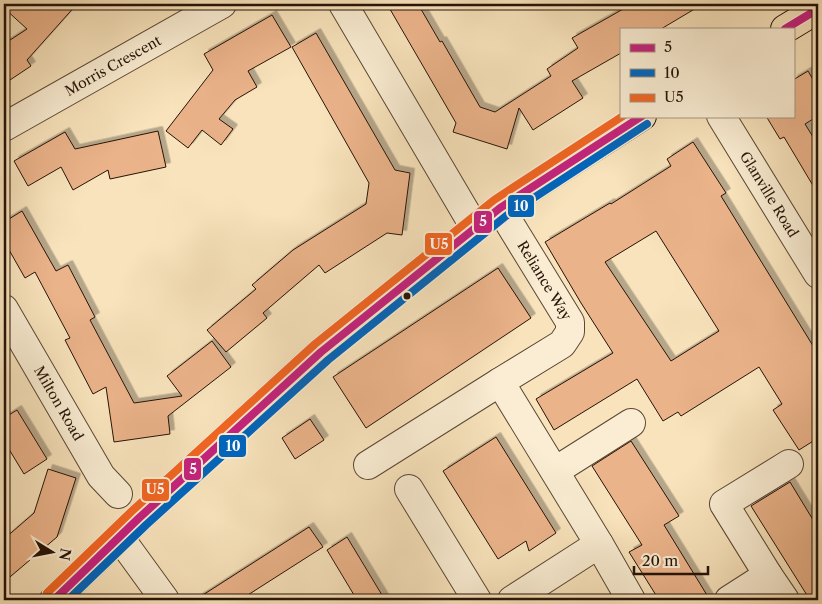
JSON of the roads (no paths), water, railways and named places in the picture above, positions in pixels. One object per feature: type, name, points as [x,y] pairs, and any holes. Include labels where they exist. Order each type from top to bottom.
[{"type":"main road","points":[[787,28],[818,9]]},
{"type":"main road","points":[[54,600],[146,512],[321,352],[500,208],[639,118]]},
{"type":"street","name":"Morris Crescent","points":[[4,127],[222,4]]},
{"type":"street","points":[[343,4],[475,228]]},
{"type":"street","name":"Glanville Road","points":[[721,118],[818,274]]},
{"type":"street","name":"Reliance Way","points":[[368,465],[562,344],[570,332],[570,322],[500,208]]},
{"type":"street","name":"Milton Road","points":[[4,309],[101,476],[118,494]]},
{"type":"street","points":[[500,382],[631,600]]},
{"type":"street","points":[[555,471],[631,423]]},
{"type":"street","points":[[785,600],[724,504],[789,464]]},
{"type":"street","points":[[409,489],[477,600]]},
{"type":"street","points":[[120,538],[165,600]]},
{"type":"street","points":[[512,600],[599,544]]},
{"type":"street","points":[[737,595],[768,575]]}]
